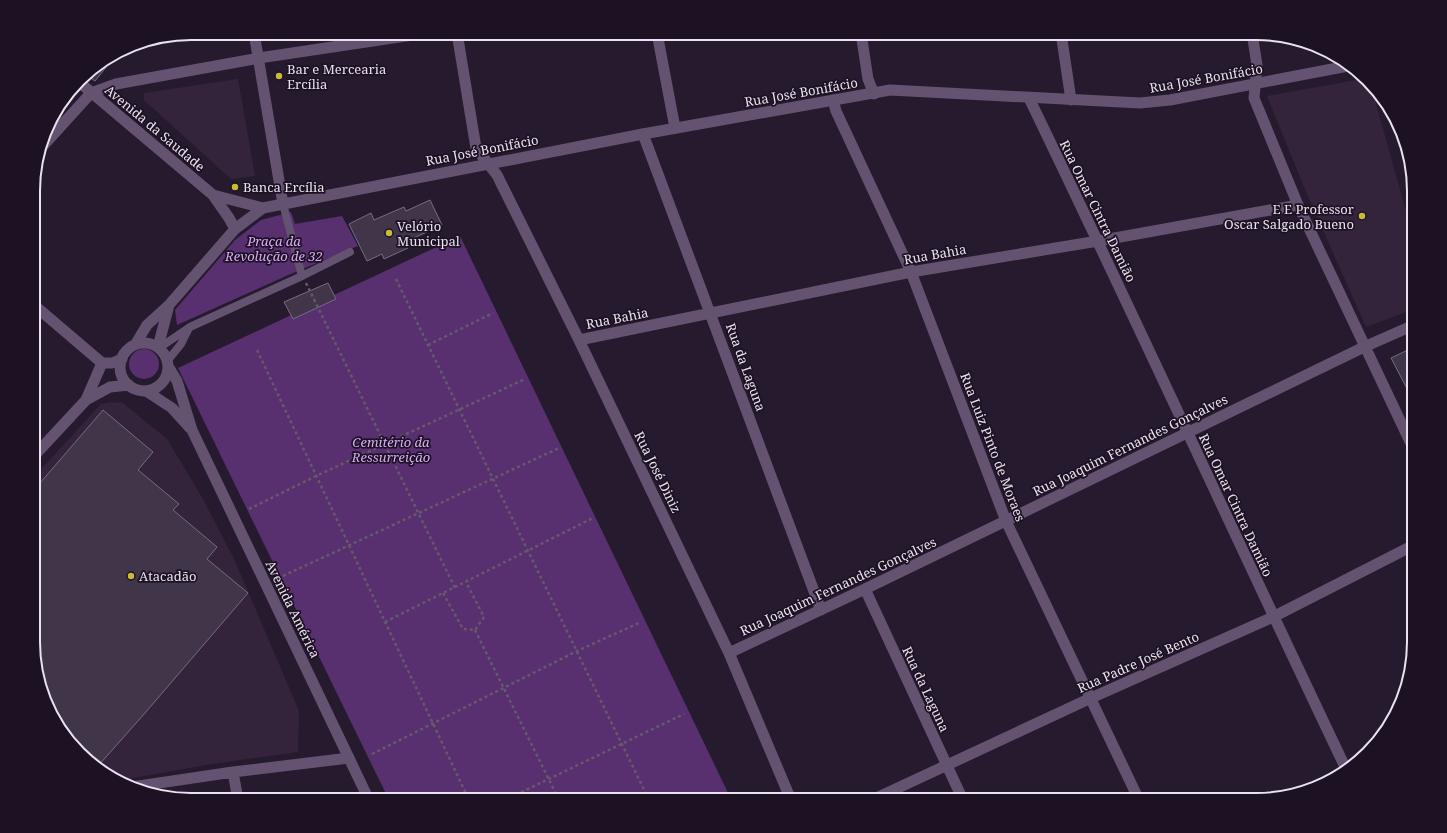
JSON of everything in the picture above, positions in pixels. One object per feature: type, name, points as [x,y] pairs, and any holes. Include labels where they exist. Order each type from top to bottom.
[{"type":"street","points":[[255,40],[283,204]]},
{"type":"street","points":[[49,139],[91,93],[116,84],[258,58],[379,40]]},
{"type":"street","name":"Rua José Diniz","points":[[458,40],[476,148],[497,175],[729,653],[787,793]]},
{"type":"street","points":[[658,40],[675,128]]},
{"type":"street","points":[[862,40],[868,79],[874,94]]},
{"type":"street","points":[[1062,40],[1071,100]]},
{"type":"street","points":[[1253,40],[1257,66],[1254,98],[1298,205],[1407,436]]},
{"type":"street","name":"Rua José Bonifácio","points":[[263,208],[488,163],[890,90],[1140,103],[1170,100],[1343,67]]},
{"type":"street","name":"Avenida da Saudade","points":[[83,85],[213,195],[235,229]]},
{"type":"street","name":"Rua Omar Cintra Damião","points":[[1028,98],[1098,241],[1343,765]]},
{"type":"street","name":"Rua Luiz Pinto de Moraes","points":[[833,100],[836,111],[911,272],[1006,521],[1136,793]]},
{"type":"street","name":"Rua da Laguna","points":[[643,134],[821,610]]},
{"type":"street","name":"Avenida da Saudade","points":[[213,195],[263,208]]},
{"type":"street","name":"Rua Bahia","points":[[578,340],[911,272],[1098,241],[1298,205]]},
{"type":"street","points":[[135,345],[147,343],[163,352],[168,363],[168,373],[160,386],[146,391],[140,391],[129,385],[122,376],[120,370],[125,353],[135,345],[147,325],[169,305],[235,229],[263,208]]},
{"type":"street","points":[[158,348],[169,305]]},
{"type":"street","points":[[40,310],[102,363],[112,363],[122,359]]},
{"type":"street","name":"Rua Joaquim Fernandes Gonçalves","points":[[729,653],[865,590],[1364,347],[1407,328]]},
{"type":"street","points":[[86,400],[102,363]]},
{"type":"street","name":"Avenida América","points":[[168,363],[177,381],[192,430],[366,793]]},
{"type":"street","points":[[40,450],[86,400],[110,387],[129,385]]},
{"type":"street","name":"Avenida América","points":[[146,391],[172,408],[192,430]]},
{"type":"street","name":"Rua Padre José Bento","points":[[887,793],[1091,698],[1273,616],[1407,549]]},
{"type":"street","name":"Rua da Laguna","points":[[865,590],[960,793]]},
{"type":"street","points":[[143,785],[233,772],[349,758]]},
{"type":"street","points":[[233,772],[237,793]]},
{"type":"lane","points":[[283,204],[302,276]]},
{"type":"lane","points":[[158,348],[190,327],[302,276],[350,252]]},
{"type":"lane","points":[[168,363],[190,327]]},
{"type":"path","points":[[302,276],[454,588]]},
{"type":"path","points":[[396,279],[646,793]]},
{"type":"path","points":[[428,345],[493,313]]},
{"type":"path","points":[[257,350],[466,793]]},
{"type":"path","points":[[249,509],[316,476],[525,379]]},
{"type":"path","points":[[283,576],[559,448]]},
{"type":"path","points":[[385,622],[593,518]]},
{"type":"path","points":[[466,582],[484,617],[475,630]]},
{"type":"path","points":[[443,593],[463,629],[475,630]]},
{"type":"path","points":[[372,754],[577,651],[641,622]]},
{"type":"path","points":[[475,630],[555,793]]},
{"type":"path","points":[[519,793],[684,714]]},
{"type":"shaded area","points":[[238,79],[255,176],[231,179],[144,100],[144,93]]},
{"type":"shaded area","name":"E E Professor Oscar Salgado Bueno","points":[[1359,80],[1374,96],[1407,215],[1407,312],[1366,327],[1306,192],[1267,96]]},
{"type":"shaded area","points":[[111,402],[123,403],[167,439],[203,499],[235,561],[299,711],[298,752],[212,764],[128,779],[107,768],[91,756],[77,742],[60,718],[48,691],[40,652],[40,470],[101,404]]},
{"type":"green space","name":"Praça da Revolução de 32","points":[[291,212],[295,224],[342,216],[358,246],[286,276],[177,325],[175,310],[235,240],[261,220]]},
{"type":"green space","name":"Cemitério da Ressurreição","points":[[460,236],[728,793],[386,793],[178,368]]},
{"type":"green space","points":[[144,349],[150,350],[158,358],[158,370],[150,378],[144,379],[138,378],[130,370],[129,364],[130,358],[138,350]]},
{"type":"building","points":[[109,64],[95,81],[90,78]]},
{"type":"building","name":"Velório Municipal","points":[[430,200],[442,225],[405,242],[408,248],[384,259],[382,254],[367,261],[349,224],[371,213],[374,220],[404,207],[406,211]]},
{"type":"building","points":[[328,283],[336,299],[293,319],[284,302]]},
{"type":"building","points":[[1407,350],[1407,389],[1391,358]]},
{"type":"building","name":"Atacadão","points":[[103,410],[153,452],[138,470],[179,504],[173,510],[217,547],[207,559],[248,593],[101,763],[77,742],[65,726],[51,700],[43,672],[40,652],[40,483]]},
{"type":"place","name":"Bar e Mercearia Ercília","points":[[279,76]]},
{"type":"place","name":"Banca Ercília","points":[[235,187]]},
{"type":"place","name":"E E Professor Oscar Salgado Bueno","points":[[1362,216]]},
{"type":"place","name":"Velório Municipal","points":[[389,233]]},
{"type":"place","name":"Atacadão","points":[[131,576]]}]
